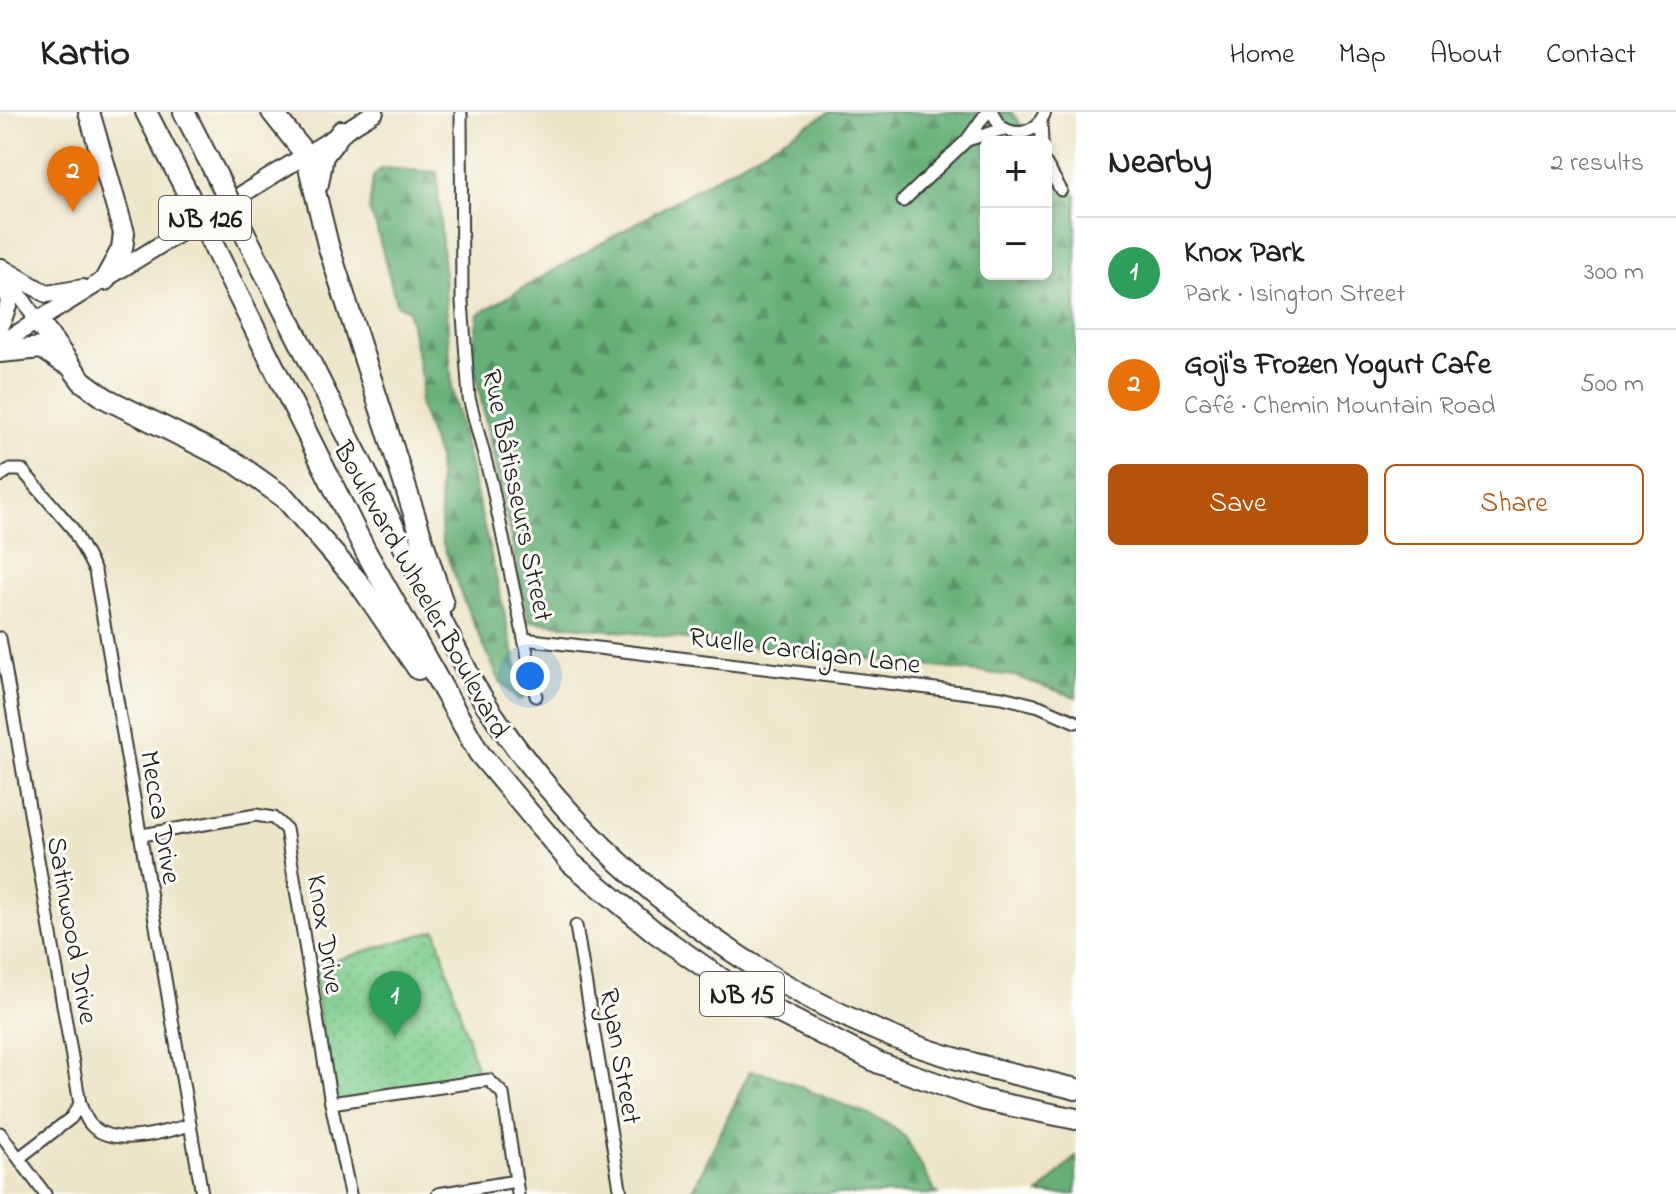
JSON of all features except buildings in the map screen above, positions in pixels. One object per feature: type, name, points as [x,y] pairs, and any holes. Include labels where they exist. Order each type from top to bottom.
[{"type":"highway","points":[[89,112],[124,233],[122,249],[100,283]]},
{"type":"highway","name":"Boulevard Wheeler Boulevard","points":[[146,112],[366,552],[479,753],[571,863],[656,933],[746,996],[879,1063],[984,1100],[1076,1119]]},
{"type":"highway","name":"Boulevard Wheeler Boulevard","points":[[184,112],[494,717],[566,809],[625,868],[687,920],[825,1006],[895,1038],[968,1063],[1076,1089]]},
{"type":"highway","points":[[272,112],[306,155],[337,269],[443,604],[494,717]]},
{"type":"highway","points":[[337,269],[316,178],[323,156],[342,131]]},
{"type":"highway","points":[[36,319],[82,381],[105,398],[236,463],[285,498],[359,583],[479,753]]},
{"type":"highway","points":[[0,352],[42,348],[73,368]]},
{"type":"main road","name":"NB 126","points":[[0,344],[375,112]]},
{"type":"main road","points":[[0,267],[47,294],[100,283]]},
{"type":"main road","points":[[0,267],[9,303],[0,328]]},
{"type":"street","name":"Rue Bâtisseurs Street","points":[[461,112],[461,255],[469,398],[492,485],[536,696]]},
{"type":"street","points":[[903,201],[967,140],[989,112],[1018,136]]},
{"type":"street","points":[[967,140],[1009,131],[1030,131],[1043,116]]},
{"type":"street","points":[[1042,136],[1043,116]]},
{"type":"street","points":[[1052,174],[1061,190]]},
{"type":"street","points":[[0,267],[36,319]]},
{"type":"street","name":"Mecca Drive","points":[[0,476],[9,470],[22,470],[72,528],[95,571],[202,1194]]},
{"type":"street","name":"Satinwood Drive","points":[[0,638],[80,1104],[91,1126],[106,1135],[147,1135],[190,1125]]},
{"type":"street","name":"Ruelle Cardigan Lane","points":[[524,639],[1002,697],[1039,706],[1076,722]]},
{"type":"street","name":"Knox Drive","points":[[142,835],[256,815],[273,818],[286,829],[331,1103],[350,1194]]},
{"type":"street","name":"Ryan Street","points":[[576,926],[621,1194]]},
{"type":"street","points":[[331,1103],[489,1080],[503,1094],[518,1194]]},
{"type":"street","points":[[19,1158],[71,1118],[80,1104]]},
{"type":"street","points":[[0,1133],[45,1194]]},
{"type":"street","points":[[438,1194],[516,1181]]},
{"type":"green space","points":[[830,112],[1011,112],[1030,136],[980,136],[980,280],[1052,280],[1052,165],[1076,195],[1076,697],[1014,676],[529,621],[472,358],[478,314]]},
{"type":"green space","points":[[382,168],[437,172],[452,389],[524,698],[518,700],[499,680],[462,597],[442,541],[438,458],[419,404],[422,382],[408,309],[397,306],[369,210],[373,177]]},
{"type":"green space","points":[[436,930],[480,1081],[331,1103],[313,967]]},
{"type":"green space","points":[[750,1071],[769,1074],[888,1123],[906,1138],[936,1193],[940,1194],[691,1194]]},
{"type":"green space","points":[[1076,1156],[1076,1194],[1039,1194]]},
{"type":"place","name":"Goji's Frozen Yogurt Cafe","points":[[73,212]]},
{"type":"place","name":"Knox Park","points":[[395,1037]]}]
